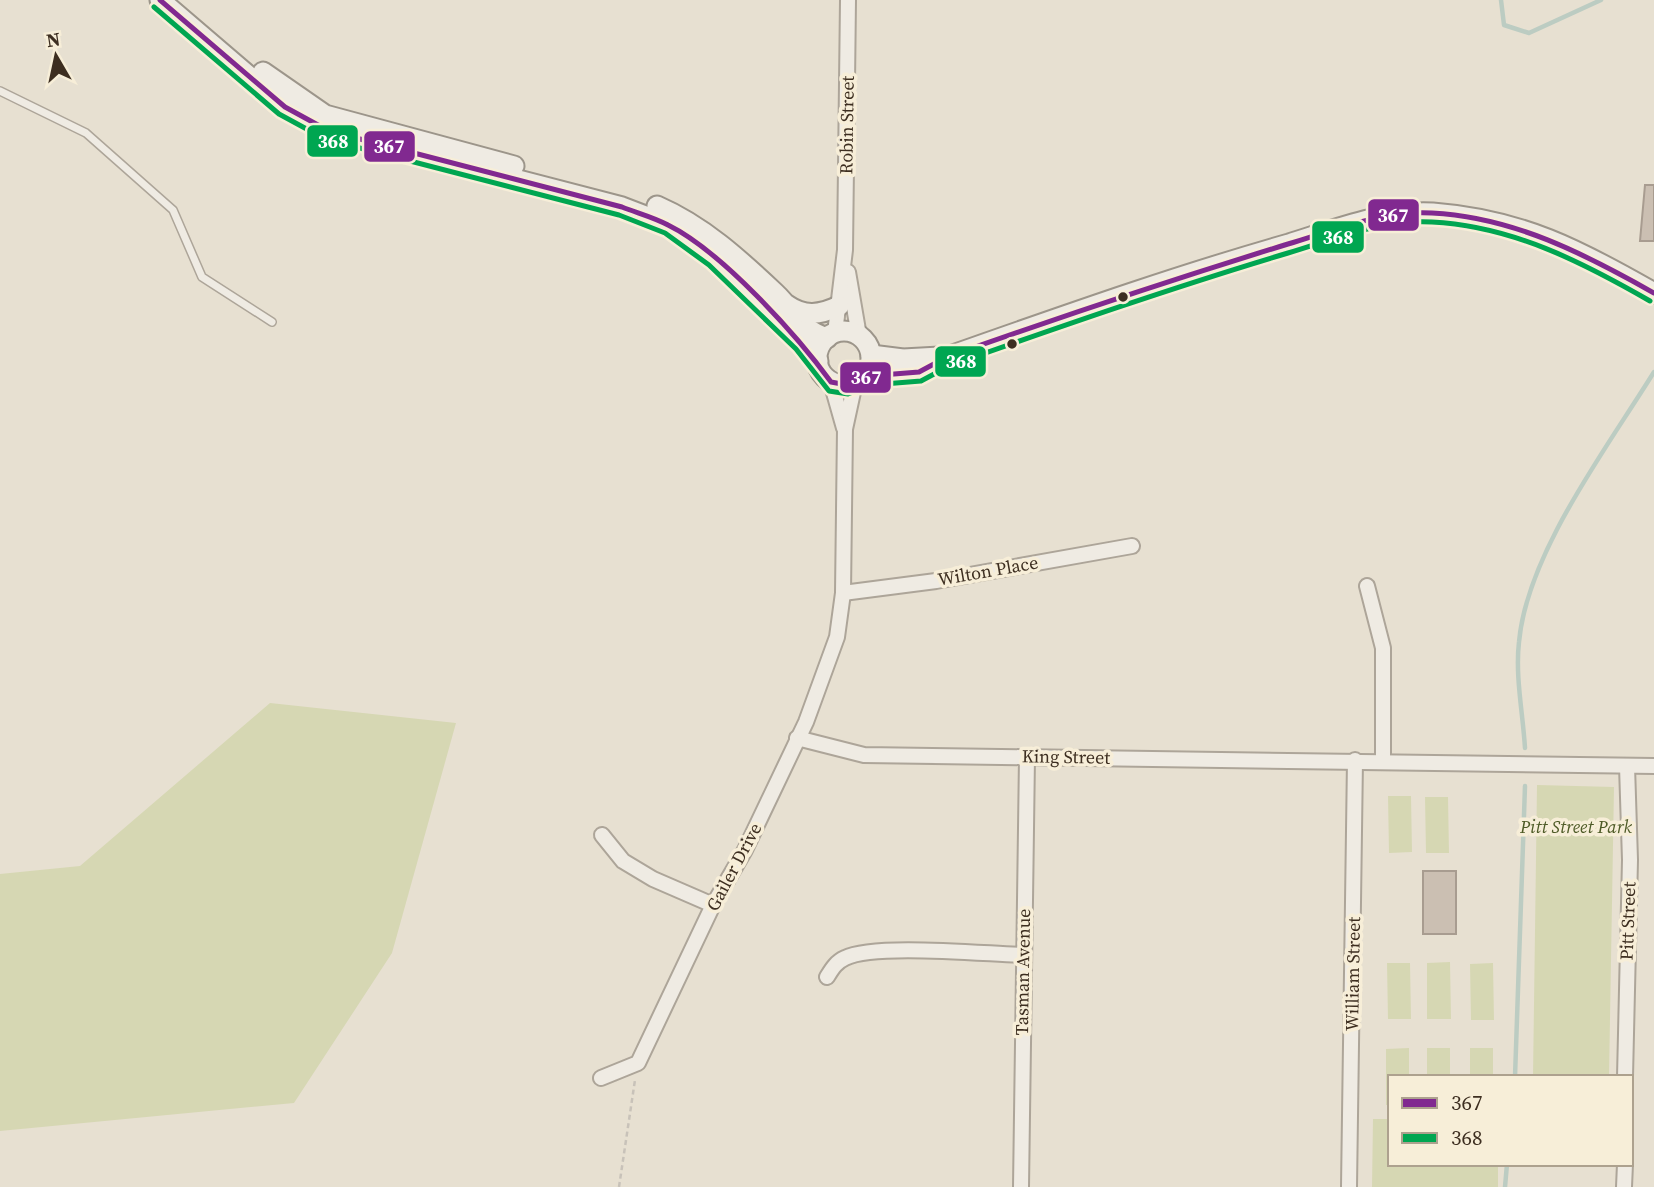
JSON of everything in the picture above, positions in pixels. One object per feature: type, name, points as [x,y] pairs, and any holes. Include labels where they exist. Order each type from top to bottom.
[{"type":"main road","points":[[160,0],[285,107],[329,131],[622,207],[669,225],[715,258],[803,343],[818,361]]},
{"type":"main road","points":[[181,0],[280,87],[325,115],[652,203],[704,231],[786,304],[804,328],[831,335]]},
{"type":"main road","points":[[858,382],[869,369],[871,355],[859,336],[843,331],[831,335],[821,344],[818,361],[820,369],[831,382],[847,385],[858,382],[869,376],[919,372],[947,357],[1186,274],[1361,223],[1406,214],[1435,213],[1526,230],[1576,248],[1654,293]]},
{"type":"main road","points":[[786,304],[806,314],[825,312],[839,306]]},
{"type":"main road","points":[[871,355],[903,359],[947,357]]},
{"type":"street","name":"Robin Street","points":[[831,335],[839,306],[845,250],[848,0]]},
{"type":"street","name":"Robin Street","points":[[845,250],[852,307],[859,336]]},
{"type":"street","points":[[831,382],[845,429]]},
{"type":"street","points":[[797,738],[806,722],[837,637],[843,593],[845,429],[858,382]]},
{"type":"street","name":"Wilton Place","points":[[843,593],[936,581],[1132,546]]},
{"type":"street","points":[[1367,586],[1383,648],[1382,760]]},
{"type":"street","name":"King Street","points":[[797,738],[864,755],[1382,760],[1654,766]]},
{"type":"street","name":"Gailer Drive","points":[[638,1063],[713,905],[745,850],[797,738]]},
{"type":"street","name":"Tasman Avenue","points":[[1021,1187],[1027,757]]},
{"type":"street","name":"William Street","points":[[1349,1187],[1355,760]]},
{"type":"street","name":"Pitt Street","points":[[1625,1075],[1630,860],[1628,766]]},
{"type":"street","points":[[602,835],[624,861],[653,879],[713,905]]},
{"type":"street","points":[[827,977],[835,964],[847,956],[880,951],[1023,955]]},
{"type":"street","points":[[600,1078],[638,1063]]},
{"type":"street","points":[[1624,1187],[1625,1166]]},
{"type":"lane","points":[[0,91],[86,133],[173,210],[202,277],[272,321]]},
{"type":"path","points":[[619,1187],[638,1063]]},
{"type":"green space","points":[[270,703],[456,723],[392,953],[294,1103],[0,1131],[0,874],[80,866]]},
{"type":"green space","name":"Pitt Street Park","points":[[1537,785],[1614,787],[1609,1075],[1533,1075]]},
{"type":"green space","points":[[1388,796],[1411,796],[1412,852],[1389,853]]},
{"type":"green space","points":[[1425,797],[1448,797],[1449,853],[1426,853]]},
{"type":"green space","points":[[1450,962],[1451,1019],[1427,1019],[1427,963]]},
{"type":"green space","points":[[1387,963],[1410,963],[1411,1019],[1388,1019]]},
{"type":"green space","points":[[1493,963],[1494,1020],[1471,1020],[1470,964]]},
{"type":"green space","points":[[1409,1048],[1409,1075],[1388,1075],[1388,1105],[1386,1105],[1386,1049]]},
{"type":"green space","points":[[1427,1048],[1450,1048],[1450,1075],[1427,1075]]},
{"type":"green space","points":[[1470,1048],[1493,1048],[1493,1075],[1470,1075]]},
{"type":"green space","points":[[1373,1119],[1388,1119],[1388,1166],[1498,1166],[1498,1187],[1372,1187]]},
{"type":"building","points":[[1645,185],[1654,185],[1654,241],[1640,241]]},
{"type":"building","points":[[1423,871],[1456,871],[1456,934],[1423,934]]},
{"type":"waterway","points":[[1501,0],[1504,25],[1529,33],[1601,0]]},
{"type":"waterway","points":[[1525,748],[1518,655],[1525,608],[1537,573],[1572,502],[1654,372]]},
{"type":"waterway","points":[[1515,1075],[1525,786]]},
{"type":"waterway","points":[[1505,1187],[1507,1166]]},
{"type":"transit line","name":"367","points":[[160,0],[285,107],[329,131],[622,207],[668,225],[689,237],[734,273],[778,318],[831,382],[847,385],[869,376],[919,372],[947,357],[1117,299],[1341,227],[1395,215],[1432,213],[1462,216],[1520,230],[1575,252],[1654,293]]},
{"type":"transit line","name":"368","points":[[154,7],[279,114],[325,139],[619,215],[665,233],[709,265],[796,349],[829,391],[848,394],[871,385],[921,381],[951,365],[1161,293],[1341,236],[1413,222],[1462,225],[1518,238],[1572,260],[1650,301]]}]
